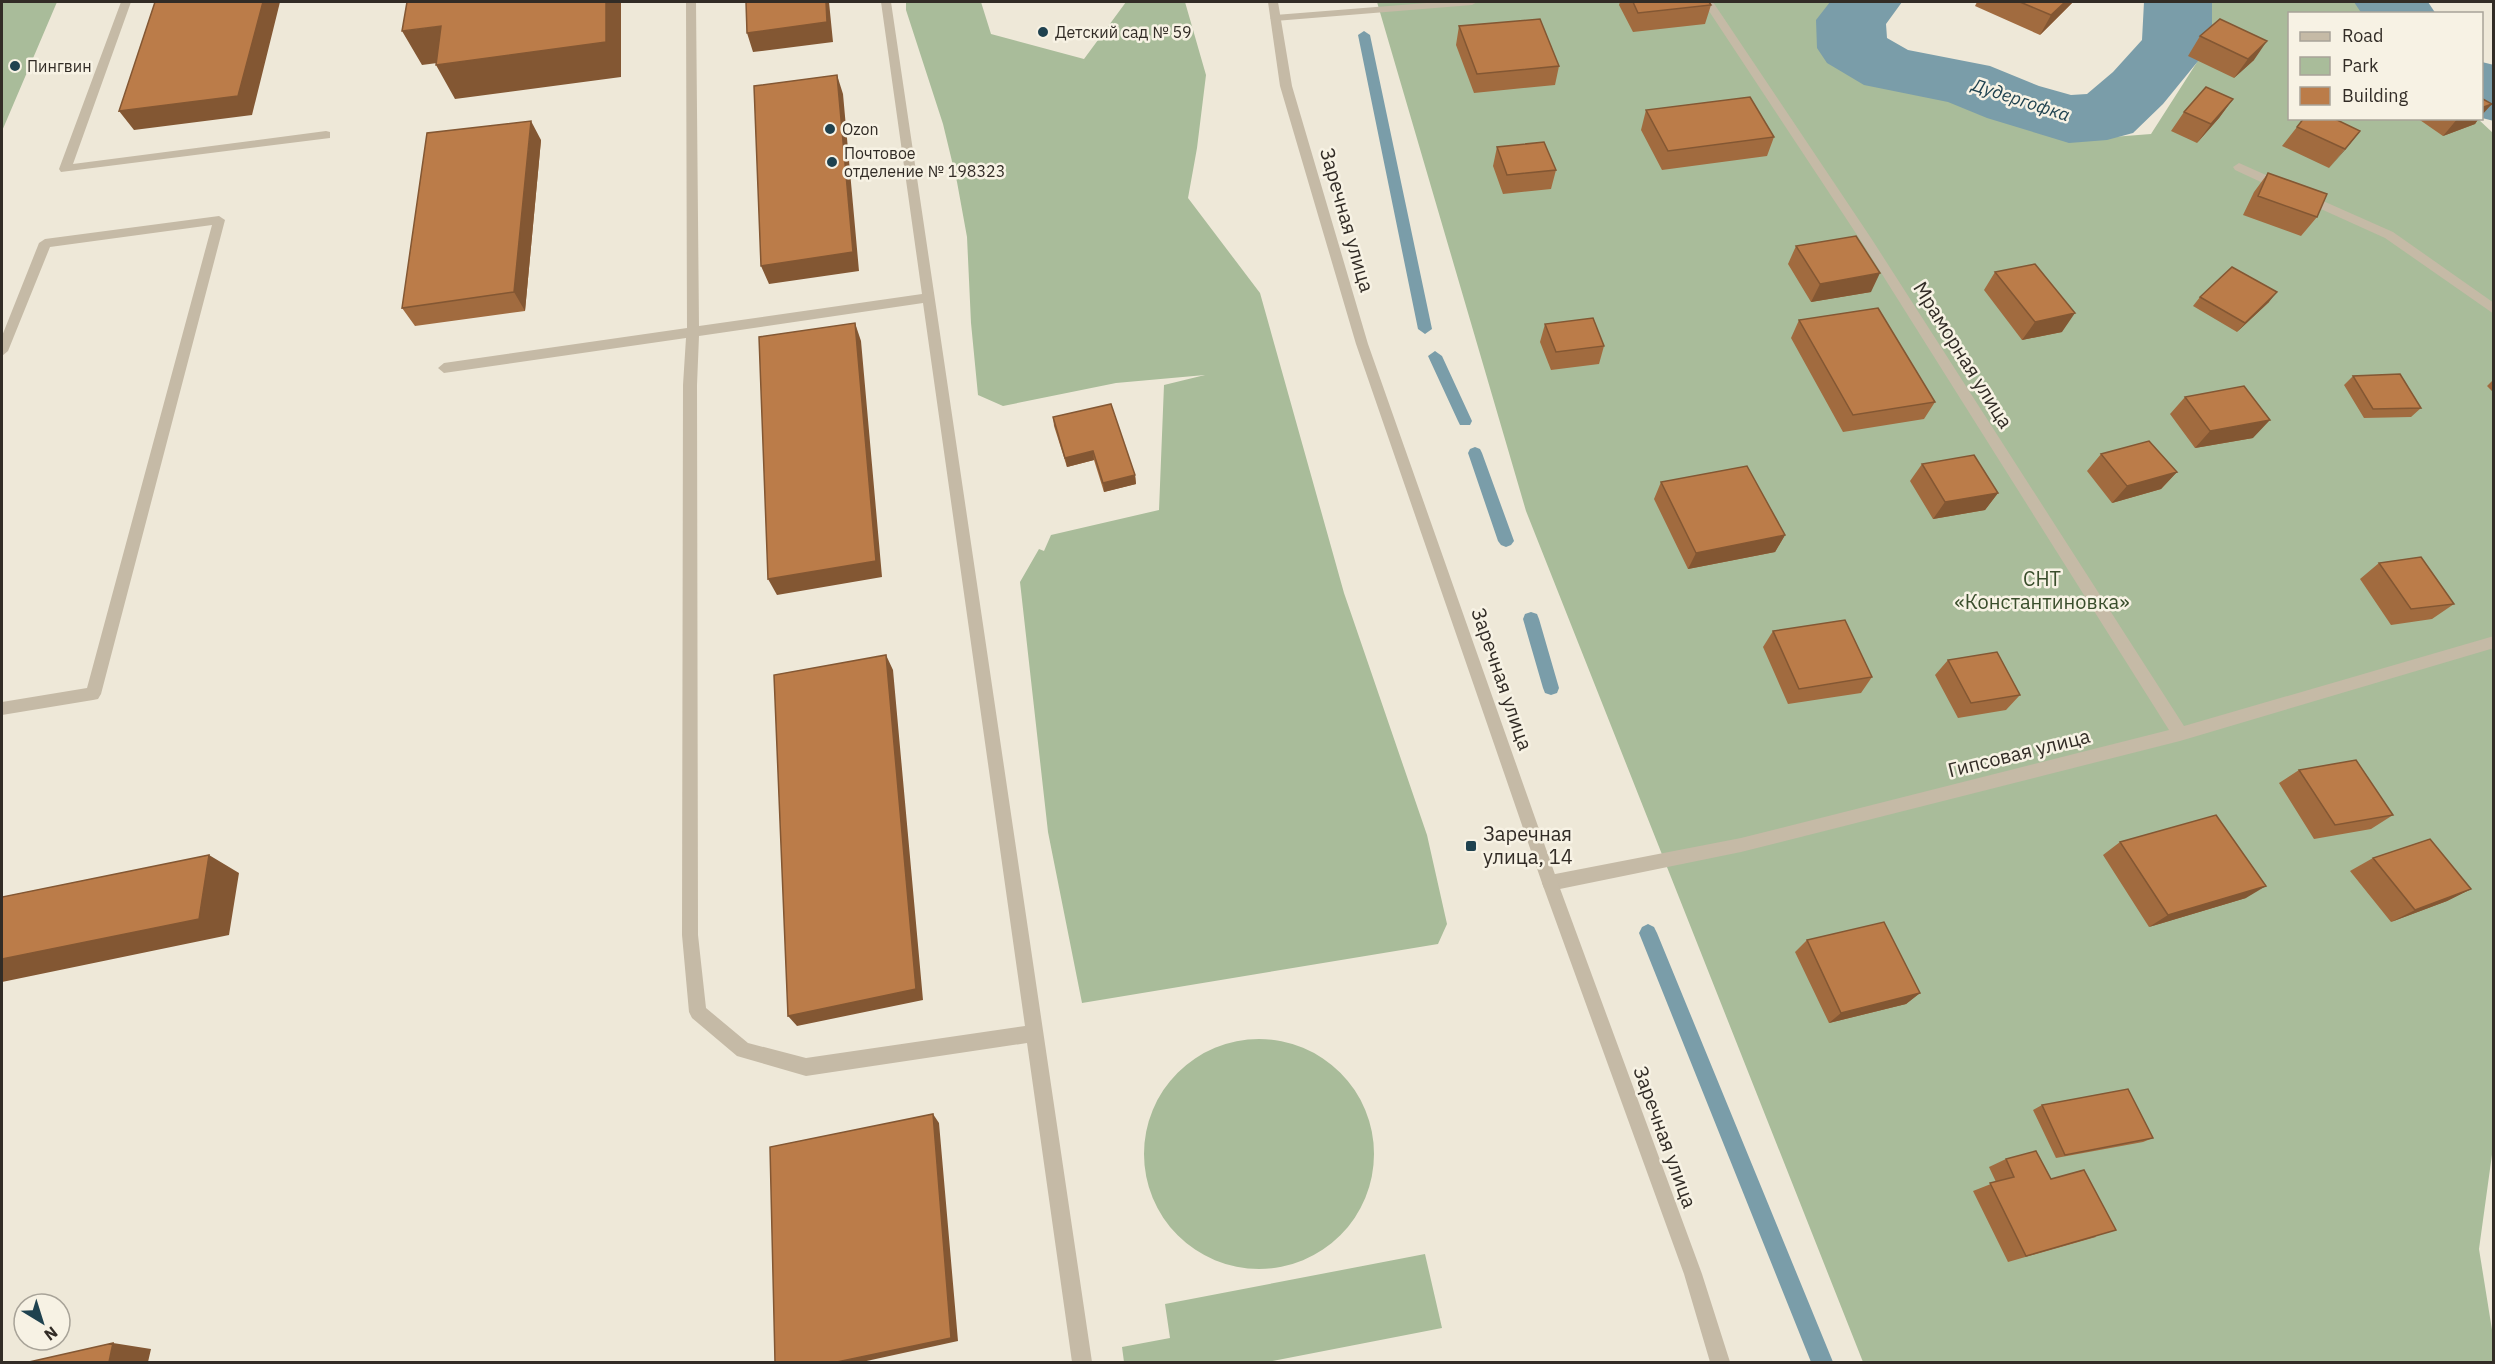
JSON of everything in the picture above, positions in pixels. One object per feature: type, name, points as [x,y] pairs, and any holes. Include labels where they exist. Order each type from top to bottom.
[{"type":"street","points":[[126,2],[65,169],[326,135]]},
{"type":"street","points":[[691,2],[693,333],[690,386],[690,935],[698,1012],[743,1050],[806,1067],[1034,1033]]},
{"type":"street","points":[[885,2],[1082,1362]]},
{"type":"street","name":"Заречная улица","points":[[1273,2],[1286,86],[1362,344],[1550,883],[1693,1274],[1720,1362]]},
{"type":"street","points":[[1275,18],[1472,2]]},
{"type":"street","name":"Мраморная улица","points":[[1708,2],[1868,241],[2180,734]]},
{"type":"street","points":[[2240,167],[2389,235],[2493,310]]},
{"type":"street","points":[[2,351],[45,243],[219,220],[93,694],[2,709]]},
{"type":"street","points":[[444,368],[928,298]]},
{"type":"street","name":"Гипсовая улица","points":[[1550,883],[1741,844],[2180,734],[2493,642]]},
{"type":"green space","name":"Пингвин","points":[[2,2],[57,2],[2,131]]},
{"type":"green space","points":[[906,2],[981,2],[991,34],[1084,59],[1126,2],[1185,2],[1206,75],[1188,198],[1260,293],[1344,593],[1427,835],[1447,924],[1438,944],[1082,1003],[1048,832],[1020,582],[1039,549],[1044,551],[1051,535],[1159,510],[1164,385],[1205,375],[1116,383],[1003,406],[978,395],[971,323],[967,237],[957,182],[943,124],[906,10]]},
{"type":"green space","name":"СНТ «Константиновка»","points":[[1377,2],[1845,2],[1821,32],[1849,74],[1959,100],[2074,140],[2151,134],[2208,45],[2200,2],[2358,2],[2369,12],[2288,12],[2288,120],[2479,120],[2493,133],[2494,1140],[2479,1249],[2493,1336],[2493,1362],[1863,1362],[1526,511]]},
{"type":"green space","points":[[1248,1039],[1270,1039],[1313,1052],[1332,1065],[1348,1081],[1361,1100],[1369,1121],[1374,1154],[1372,1176],[1361,1208],[1348,1227],[1332,1243],[1313,1256],[1292,1264],[1270,1269],[1248,1269],[1205,1256],[1186,1243],[1170,1227],[1157,1208],[1149,1187],[1144,1165],[1144,1143],[1157,1100],[1170,1081],[1186,1065],[1205,1052],[1226,1044]]},
{"type":"green space","points":[[1425,1254],[1442,1328],[1267,1362],[1124,1362],[1122,1347],[1170,1338],[1165,1304]]},
{"type":"building","points":[[155,2],[263,2],[238,96],[119,111]]},
{"type":"building","points":[[407,2],[606,2],[606,42],[436,65],[441,26],[402,31]]},
{"type":"building","points":[[746,2],[826,2],[827,22],[747,33]]},
{"type":"building","points":[[1633,2],[1709,2],[1711,5],[1638,13]]},
{"type":"building","points":[[2020,2],[2065,2],[2051,15]]},
{"type":"building","points":[[1540,19],[1559,66],[1477,74],[1459,26]]},
{"type":"building","points":[[2220,19],[2267,41],[2248,59],[2200,36]]},
{"type":"building","points":[[837,75],[853,252],[761,266],[754,86]]},
{"type":"building","points":[[2206,87],[2233,99],[2211,124],[2184,112]]},
{"type":"building","points":[[1750,97],[1774,137],[1668,151],[1646,110]]},
{"type":"building","points":[[2483,99],[2492,104],[2483,107]]},
{"type":"building","points":[[2302,120],[2337,120],[2360,131],[2345,149],[2297,127]]},
{"type":"building","points":[[531,121],[514,292],[402,308],[427,133]]},
{"type":"building","points":[[1544,142],[1556,170],[1507,175],[1497,147]]},
{"type":"building","points":[[2268,173],[2327,194],[2317,217],[2258,196]]},
{"type":"building","points":[[1856,236],[1880,273],[1820,284],[1796,246]]},
{"type":"building","points":[[2035,264],[2075,313],[2035,322],[1995,272]]},
{"type":"building","points":[[2232,267],[2277,292],[2245,323],[2200,297]]},
{"type":"building","points":[[1878,308],[1935,402],[1853,415],[1799,320]]},
{"type":"building","points":[[1593,318],[1604,346],[1556,352],[1545,324]]},
{"type":"building","points":[[855,323],[876,561],[768,579],[759,337]]},
{"type":"building","points":[[2400,374],[2421,408],[2373,409],[2353,376]]},
{"type":"building","points":[[2244,386],[2270,420],[2210,431],[2185,397]]},
{"type":"building","points":[[1111,404],[1135,475],[1103,483],[1093,451],[1065,458],[1053,417]]},
{"type":"building","points":[[2149,441],[2177,472],[2127,486],[2101,454]]},
{"type":"building","points":[[1974,455],[1998,493],[1945,502],[1922,464]]},
{"type":"building","points":[[1747,466],[1785,535],[1696,553],[1661,482]]},
{"type":"building","points":[[2421,557],[2454,604],[2411,609],[2379,563]]},
{"type":"building","points":[[1845,620],[1872,677],[1799,689],[1773,631]]},
{"type":"building","points":[[1997,652],[2020,695],[1971,703],[1948,660]]},
{"type":"building","points":[[886,655],[916,989],[788,1016],[774,675]]},
{"type":"building","points":[[2356,760],[2393,815],[2335,825],[2299,770]]},
{"type":"building","points":[[2216,815],[2266,886],[2168,915],[2120,842]]},
{"type":"building","points":[[2430,839],[2471,889],[2415,910],[2373,858]]},
{"type":"building","points":[[209,855],[199,919],[2,959],[2,897]]},
{"type":"building","points":[[1884,922],[1920,993],[1841,1013],[1807,940]]},
{"type":"building","points":[[2128,1089],[2153,1138],[2065,1155],[2042,1105]]},
{"type":"building","points":[[933,1114],[951,1338],[837,1362],[775,1362],[770,1147]]},
{"type":"building","points":[[2036,1151],[2051,1179],[2084,1170],[2116,1230],[2026,1256],[1990,1183],[2014,1177],[2006,1159]]},
{"type":"building","points":[[113,1343],[109,1362],[29,1362]]},
{"type":"waterway","name":"Дудергофка","points":[[1868,2],[1851,20],[1852,48],[1889,69],[1965,82],[2013,102],[2069,119],[2107,116],[2138,88],[2177,44],[2178,2]]},
{"type":"waterway","name":"Дудергофка","points":[[2388,2],[2400,12]]},
{"type":"waterway","points":[[1364,35],[1425,329]]},
{"type":"waterway","name":"Дудергофка","points":[[2483,86],[2494,98]]},
{"type":"waterway","points":[[1435,356],[1465,421]]},
{"type":"waterway","points":[[1475,453],[1506,541]]},
{"type":"waterway","points":[[1531,619],[1551,688]]},
{"type":"waterway","points":[[1648,933],[1822,1362]]},
{"type":"place","name":"Детский сад № 59","points":[[1043,32]]},
{"type":"place","name":"Пингвин","points":[[15,66]]},
{"type":"place","name":"Ozon","points":[[830,129]]},
{"type":"place","name":"Почтовое отделение № 198323","points":[[832,162]]},
{"type":"place","name":"Заречная улица, 14","points":[[1471,846]]}]
